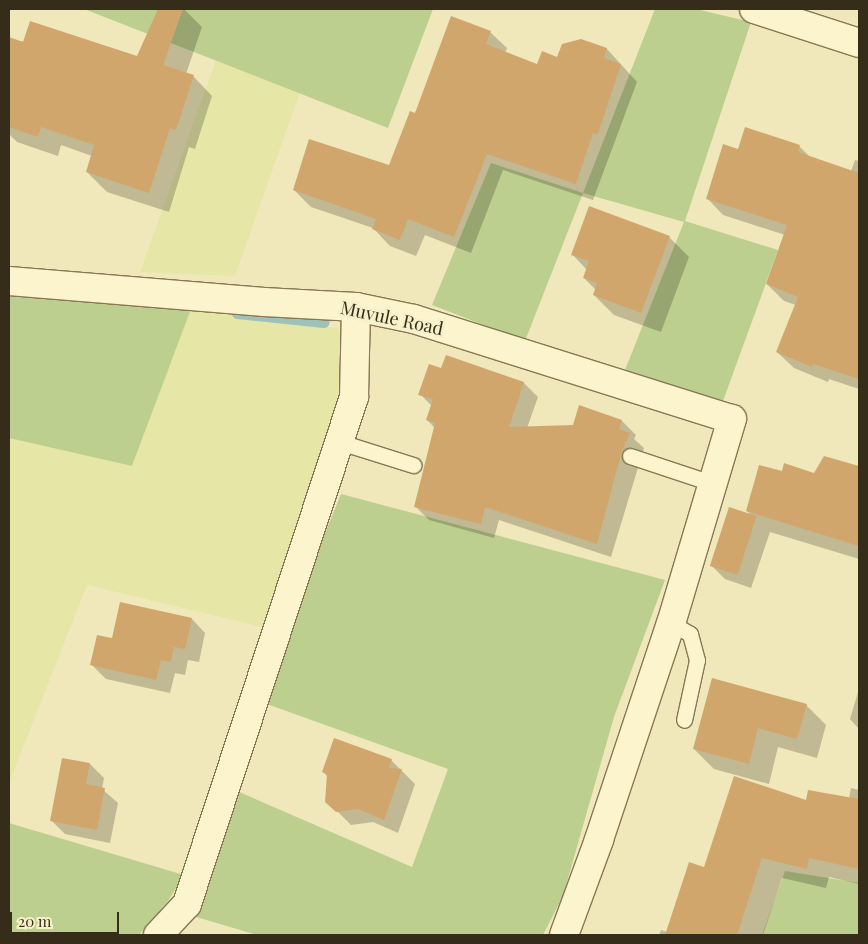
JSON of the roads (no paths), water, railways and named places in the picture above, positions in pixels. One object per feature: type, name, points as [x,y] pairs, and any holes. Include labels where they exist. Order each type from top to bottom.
[{"type":"street","points":[[754,9],[859,43]]},
{"type":"street","name":"Muvule Road","points":[[9,281],[264,302],[356,307],[414,319],[732,419],[714,484]]},
{"type":"street","points":[[158,935],[187,904],[340,442],[354,397],[356,307]]},
{"type":"street","points":[[564,935],[599,840],[714,484]]},
{"type":"lane","points":[[340,442],[413,465]]},
{"type":"lane","points":[[630,456],[714,484]]},
{"type":"lane","points":[[670,623],[690,634],[697,660],[684,720]]},
{"type":"waterway","points":[[237,313],[324,322]]}]
